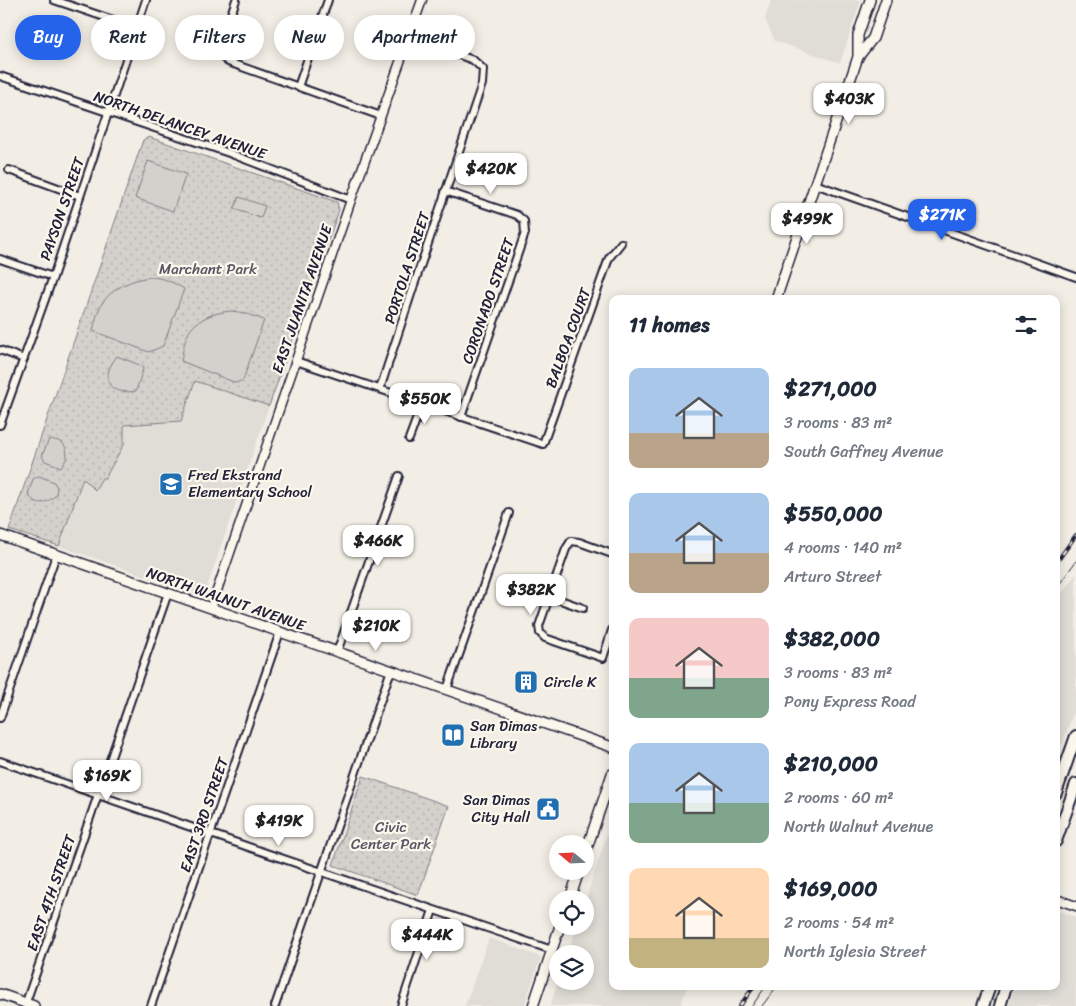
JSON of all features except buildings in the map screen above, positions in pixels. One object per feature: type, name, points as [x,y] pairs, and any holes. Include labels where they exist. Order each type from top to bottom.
[{"type":"main road","points":[[777,295],[858,57],[858,36],[870,0]]},
{"type":"main road","points":[[858,57],[873,38],[886,0]]},
{"type":"main road","name":"NORTH WALNUT AVENUE","points":[[0,535],[609,746]]},
{"type":"main road","points":[[1060,782],[1076,736]]},
{"type":"main road","points":[[591,835],[609,783]]},
{"type":"main road","points":[[1060,830],[1076,784]]},
{"type":"main road","points":[[533,1006],[549,959]]},
{"type":"main road","points":[[983,1006],[989,990]]},
{"type":"main road","points":[[1000,1006],[1005,990]]},
{"type":"main road","points":[[0,994],[28,1005]]},
{"type":"street","points":[[54,0],[98,15]]},
{"type":"street","name":"PAYSON STREET","points":[[141,15],[146,0]]},
{"type":"street","points":[[236,0],[220,46],[221,56],[228,62],[381,116]]},
{"type":"street","points":[[298,87],[328,0]]},
{"type":"street","name":"EAST JUANITA AVENUE","points":[[417,15],[422,0]]},
{"type":"street","name":"PAYSON STREET","points":[[0,425],[126,60]]},
{"type":"street","name":"EAST JUANITA AVENUE","points":[[211,608],[401,60]]},
{"type":"street","name":"PORTOLA STREET","points":[[380,389],[482,84],[483,69],[473,60]]},
{"type":"street","name":"NORTH DELANCEY AVENUE","points":[[0,76],[229,153],[351,200]]},
{"type":"street","points":[[9,170],[80,196]]},
{"type":"street","points":[[816,184],[1076,277]]},
{"type":"street","name":"CORONADO STREET","points":[[446,191],[517,215],[524,221],[525,233],[461,417]]},
{"type":"street","name":"BALBOA COURT","points":[[461,417],[543,444],[609,258],[621,243]]},
{"type":"street","points":[[0,258],[52,277]]},
{"type":"street","points":[[0,350],[24,359]]},
{"type":"street","points":[[296,360],[461,417]]},
{"type":"street","points":[[409,439],[422,404]]},
{"type":"street","points":[[337,652],[399,476]]},
{"type":"street","points":[[447,689],[509,513]]},
{"type":"street","points":[[609,553],[571,541],[566,549],[539,626],[540,634],[545,638],[603,658],[609,639]]},
{"type":"street","points":[[0,718],[3,701],[56,555]]},
{"type":"street","name":"EAST 4TH STREET","points":[[28,1005],[168,593]]},
{"type":"street","points":[[549,596],[583,608]]},
{"type":"street","name":"EAST 3RD STREET","points":[[151,1006],[280,632]]},
{"type":"street","points":[[276,1006],[391,670]]},
{"type":"street","points":[[0,761],[549,949]]},
{"type":"street","points":[[1060,900],[1076,906]]},
{"type":"street","points":[[401,1006],[433,910]]},
{"type":"shaded area","points":[[771,0],[861,0],[840,63],[775,41],[765,19]]},
{"type":"shaded area","name":"Fred Ekstrand Elementary School","points":[[195,381],[269,406],[204,596],[59,546],[83,477],[124,444],[124,425],[181,421]]},
{"type":"shaded area","points":[[1076,574],[1076,706],[1060,750],[1060,596]]},
{"type":"shaded area","points":[[609,828],[609,990],[686,990],[681,1006],[550,1006],[555,990],[594,990],[594,945],[571,945],[574,935],[594,935],[594,890],[589,890],[592,880],[594,880],[594,874]]},
{"type":"shaded area","points":[[1060,911],[1076,917],[1076,1006],[1008,1006],[1014,990],[1060,990]]},
{"type":"shaded area","points":[[489,938],[541,957],[524,1006],[465,1006]]},
{"type":"green space","name":"Marchant Park","points":[[149,137],[337,202],[339,210],[269,406],[195,381],[181,421],[124,425],[124,444],[105,478],[102,478],[95,490],[83,478],[59,546],[9,530],[143,140]]},
{"type":"green space","points":[[148,161],[186,174],[173,211],[135,198]]},
{"type":"green space","points":[[239,197],[265,206],[261,218],[234,209]]},
{"type":"green space","points":[[151,277],[160,278],[184,289],[163,346],[149,352],[93,331],[101,305],[110,294],[129,282]]},
{"type":"green space","points":[[232,311],[264,320],[243,380],[236,383],[181,361],[187,337],[196,324],[213,314]]},
{"type":"green space","points":[[117,356],[142,366],[143,369],[136,391],[117,390],[110,385],[108,372]]},
{"type":"green space","points":[[49,439],[60,442],[65,446],[67,458],[61,467],[45,461],[42,456]]},
{"type":"green space","points":[[39,476],[54,482],[57,488],[56,495],[41,503],[34,501],[28,494],[33,479]]},
{"type":"green space","name":"Civic Center Park","points":[[363,776],[449,806],[418,895],[333,865]]},
{"type":"tram line","points":[[1060,583],[1076,561]]},
{"type":"tram line","points":[[752,1006],[763,990]]},
{"type":"tram line","points":[[762,1006],[774,990]]},
{"type":"railway","points":[[1060,557],[1076,535]]},
{"type":"railway","points":[[740,1006],[751,990]]},
{"type":"place","name":"Fred Ekstrand Elementary School","points":[[171,484]]},
{"type":"place","name":"Circle K","points":[[526,682]]},
{"type":"place","name":"San Dimas Library","points":[[453,735]]},
{"type":"place","name":"San Dimas City Hall","points":[[548,809]]}]
